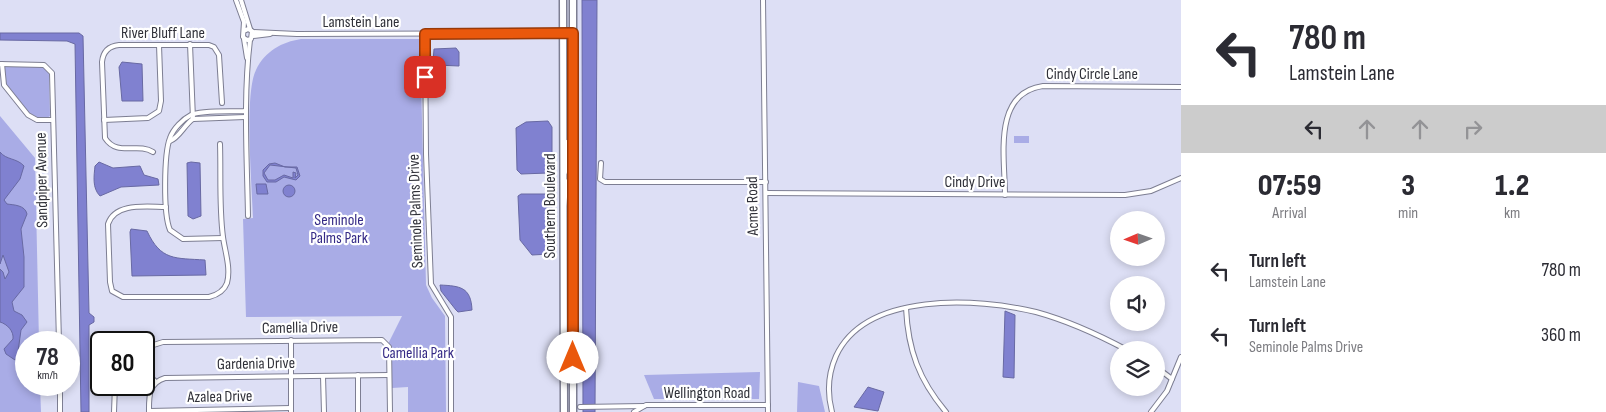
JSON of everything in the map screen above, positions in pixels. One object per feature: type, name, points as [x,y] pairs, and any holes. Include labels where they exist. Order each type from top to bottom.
[{"type":"highway","name":"Southern Boulevard","points":[[563,0],[564,412]]},
{"type":"highway","name":"Southern Boulevard","points":[[573,0],[573,412]]},
{"type":"highway","points":[[563,134],[568,154],[568,172],[573,175]]},
{"type":"highway","points":[[563,181],[568,188],[568,206],[573,223]]},
{"type":"highway","points":[[564,280],[569,299],[569,319],[573,321]]},
{"type":"highway","points":[[564,325],[568,332],[568,357],[573,377]]},
{"type":"street","points":[[236,0],[244,22],[247,58]]},
{"type":"street","points":[[241,0],[252,34],[247,58],[245,111],[248,216]]},
{"type":"street","name":"Acme Road","points":[[763,0],[768,412]]},
{"type":"street","points":[[244,30],[252,34]]},
{"type":"street","name":"Lamstein Lane","points":[[252,34],[573,33]]},
{"type":"street","points":[[244,38],[252,34]]},
{"type":"street","name":"Seminole Palms Drive","points":[[425,34],[426,154],[431,284],[451,318],[451,412]]},
{"type":"street","points":[[190,44],[193,116]]},
{"type":"street","name":"River Bluff Lane","points":[[153,152],[148,149],[121,149],[112,146],[104,135],[102,62],[105,52],[116,45],[209,45],[218,50],[222,103]]},
{"type":"street","points":[[104,120],[148,118],[159,111],[161,101],[160,45]]},
{"type":"street","points":[[1,64],[4,85],[28,115],[37,120],[53,120]]},
{"type":"street","name":"Sandpiper Avenue","points":[[1,64],[44,65],[50,68],[52,74],[59,331]]},
{"type":"street","name":"Cindy Circle Lane","points":[[1005,195],[1006,121],[1012,105],[1023,93],[1043,86],[1181,87]]},
{"type":"street","points":[[223,238],[186,239],[176,237],[168,227],[166,150],[181,126],[193,116],[245,111]]},
{"type":"street","points":[[214,115],[245,117]]},
{"type":"street","points":[[166,206],[126,208],[115,213],[110,218],[108,224],[110,285],[117,295],[216,295],[224,289],[228,279],[227,254],[223,238],[220,144]]},
{"type":"street","points":[[602,163],[599,174],[600,179],[605,182],[766,182]]},
{"type":"street","name":"Cindy Drive","points":[[766,193],[1134,194],[1157,190],[1181,178]]},
{"type":"street","points":[[832,412],[829,394],[834,362],[846,341],[855,331],[874,318],[888,312],[906,308],[966,304],[1025,310],[1085,328],[1110,341]]},
{"type":"street","points":[[906,308],[913,358],[932,394],[946,412]]},
{"type":"street","points":[[291,340],[291,410]]},
{"type":"street","name":"Camellia Drive","points":[[155,345],[163,342],[384,340],[389,347],[390,412]]},
{"type":"street","points":[[1151,412],[1172,379],[1181,358]]},
{"type":"street","points":[[1165,374],[1172,379]]},
{"type":"street","points":[[358,375],[358,412]]},
{"type":"street","name":"Gardenia Drive","points":[[156,382],[165,378],[389,375]]},
{"type":"street","points":[[323,376],[324,412]]},
{"type":"street","points":[[149,411],[149,393],[156,382]]},
{"type":"street","points":[[60,396],[60,412]]},
{"type":"street","points":[[114,412],[115,396]]},
{"type":"street","name":"Wellington Road","points":[[580,406],[768,404]]},
{"type":"street","name":"Wellington Road","points":[[634,412],[646,406]]},
{"type":"street","name":"Azalea Drive","points":[[149,411],[291,410]]},
{"type":"green space","name":"Seminole Palms Park","points":[[301,39],[420,39],[426,285],[432,298],[445,316],[446,412],[408,412],[408,387],[392,388],[389,342],[402,316],[246,317],[243,219],[253,218],[250,163],[250,99],[252,82],[260,63],[269,53],[287,42]]},
{"type":"green space","points":[[5,67],[43,67],[49,72],[50,116],[44,118],[31,114],[17,101],[5,82]]},
{"type":"green space","points":[[0,116],[35,158],[39,331],[15,331],[15,396],[40,396],[41,412],[0,412]]},
{"type":"green space","points":[[1014,136],[1029,136],[1029,143],[1014,143]]},
{"type":"green space","points":[[760,372],[759,399],[654,399],[644,375]]},
{"type":"green space","points":[[798,382],[819,386],[825,412],[797,412]]},
{"type":"shaded area","points":[[582,0],[597,0],[595,412],[583,412]]},
{"type":"shaded area","points":[[0,33],[79,33],[83,36],[89,313],[94,317],[94,322],[89,325],[89,412],[81,412],[75,44],[67,41],[0,40]]},
{"type":"shaded area","points":[[456,48],[459,52],[459,66],[436,65],[433,62],[434,49]]},
{"type":"shaded area","points":[[122,62],[142,64],[143,101],[122,101],[119,67]]},
{"type":"shaded area","points":[[548,121],[552,127],[552,169],[548,173],[521,174],[517,170],[516,128],[526,122]]},
{"type":"shaded area","points":[[0,152],[2,155],[24,166],[20,179],[4,200],[7,204],[22,207],[27,214],[21,229],[24,257],[24,287],[12,302],[14,311],[22,315],[27,322],[21,331],[15,331],[15,360],[6,354],[4,349],[13,339],[12,333],[5,324],[0,322],[0,269],[5,279],[9,272],[3,255],[0,264]]},
{"type":"shaded area","points":[[99,162],[113,168],[140,166],[144,175],[158,179],[159,185],[121,187],[100,196],[97,193],[94,182],[95,166]]},
{"type":"shaded area","points":[[187,163],[200,163],[201,216],[193,219],[188,216]]},
{"type":"shaded area","points":[[275,163],[284,167],[270,165],[264,173],[268,180],[275,180],[284,175],[293,178],[293,172],[296,173],[295,178],[298,175],[296,168],[287,167],[297,167],[300,176],[296,180],[284,177],[276,182],[267,182],[263,176],[263,170],[269,164]]},
{"type":"shaded area","points":[[256,184],[266,184],[268,194],[257,194]]},
{"type":"shaded area","points":[[289,185],[295,191],[289,197],[283,191]]},
{"type":"shaded area","points":[[521,194],[545,194],[552,196],[552,248],[550,254],[532,255],[520,240],[518,196]]},
{"type":"shaded area","points":[[131,229],[147,231],[158,248],[170,256],[205,260],[206,275],[132,276]]},
{"type":"shaded area","points":[[440,285],[459,287],[467,292],[472,310],[458,312],[441,291]]},
{"type":"shaded area","points":[[1005,311],[1015,315],[1014,378],[1003,377]]},
{"type":"shaded area","points":[[868,387],[884,392],[878,411],[854,407]]},
{"type":"route","points":[[425,77],[425,34],[573,33],[573,358]]},
{"type":"park label","name":"Camellia Park","points":[[418,353]]}]
